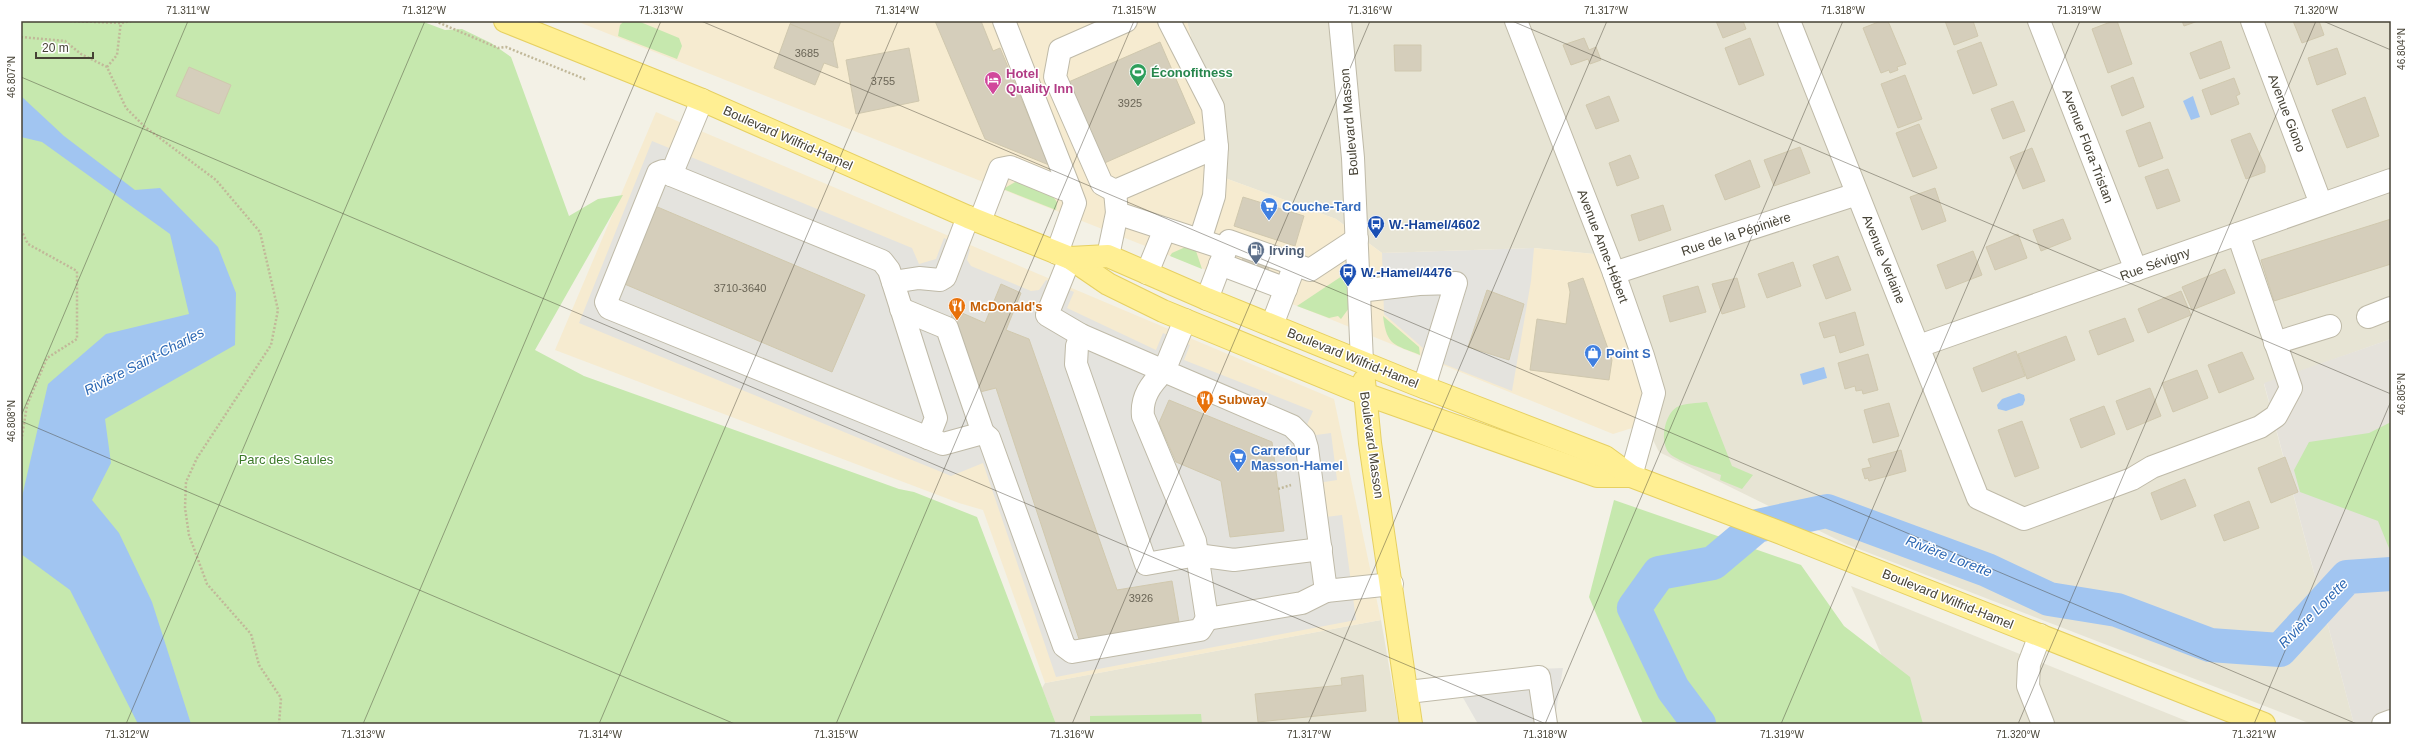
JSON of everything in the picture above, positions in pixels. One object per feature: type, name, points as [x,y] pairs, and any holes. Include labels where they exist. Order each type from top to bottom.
[{"type":"main road","name":"Boulevard Wilfrid-Hamel","points":[[505,21],[702,100],[974,219],[1064,256],[1108,284],[1185,320],[1365,394],[1597,476],[1631,476]]},
{"type":"main road","name":"Boulevard Wilfrid-Hamel","points":[[1064,256],[1108,256],[1207,300],[1424,387],[1605,457],[1631,476],[1781,532],[2264,724]]},
{"type":"main road","name":"Boulevard Masson","points":[[1362,362],[1365,394],[1408,692],[1411,724]]},
{"type":"street","points":[[1004,21],[1075,203],[1064,256],[1047,315],[1081,335],[1292,426],[1299,432],[1308,448],[1326,591]]},
{"type":"street","points":[[1115,191],[1102,184],[1055,78],[1060,50],[1126,21]]},
{"type":"street","points":[[1169,21],[1213,107],[1217,147],[1214,196],[1200,240]]},
{"type":"street","name":"Boulevard Masson","points":[[1340,21],[1357,239],[1362,362]]},
{"type":"street","name":"Avenue Anne-Hébert","points":[[1516,21],[1614,273],[1643,356],[1654,393],[1631,476]]},
{"type":"street","name":"Avenue Verlaine","points":[[1788,21],[1919,346],[1978,498],[2024,519],[2132,479],[2152,467],[2260,427],[2276,416],[2291,388],[2275,343]]},
{"type":"street","name":"Avenue Flora-Tristan","points":[[2039,21],[2136,270]]},
{"type":"street","name":"Avenue Giono","points":[[2252,21],[2321,204]]},
{"type":"street","points":[[671,175],[702,100]]},
{"type":"street","points":[[1115,191],[1217,147]]},
{"type":"street","points":[[893,282],[920,278],[940,280],[945,277],[1000,169],[1010,168],[1062,189],[1069,187]]},
{"type":"street","points":[[928,438],[936,418],[889,270],[882,261],[663,171],[658,173],[606,302],[609,308],[928,438],[943,444],[983,433]]},
{"type":"street","name":"Rue Sévigny","points":[[1919,346],[2391,180]]},
{"type":"street","points":[[1108,256],[1117,212],[1115,191]]},
{"type":"street","name":"Rue de la Pépinière","points":[[1614,273],[1857,194]]},
{"type":"street","points":[[1117,212],[1200,240],[1223,256],[1286,289]]},
{"type":"street","points":[[1147,273],[1166,229]]},
{"type":"street","points":[[2238,234],[2275,343],[2330,326]]},
{"type":"street","points":[[1207,300],[1229,241],[1310,270],[1357,239]]},
{"type":"street","points":[[1272,326],[1294,265]]},
{"type":"street","points":[[1359,291],[1419,284],[1456,283],[1424,387]]},
{"type":"street","points":[[2368,317],[2391,308]]},
{"type":"street","points":[[901,309],[946,328],[983,433],[989,438],[1064,646],[1072,652],[1200,630],[1207,619],[1197,555],[1190,526],[1143,416],[1144,401],[1150,384],[1164,371],[1185,320]]},
{"type":"street","points":[[1081,335],[1077,346],[1076,364],[1146,564],[1197,555],[1234,560],[1321,549]]},
{"type":"street","points":[[1207,619],[1302,603],[1326,591],[1392,584]]},
{"type":"street","points":[[2040,635],[2030,664],[2028,686],[2044,724]]},
{"type":"street","points":[[1408,692],[1539,677],[1546,724]]},
{"type":"street","points":[[2383,724],[2391,721]]},
{"type":"path","points":[[70,21],[131,21]]},
{"type":"path","points":[[435,21],[498,48],[506,48],[587,80]]},
{"type":"path","points":[[107,67],[117,55],[121,22]]},
{"type":"path","points":[[21,37],[65,41],[81,54],[107,67],[126,108],[145,127],[216,180],[260,232],[278,310],[271,346],[197,458],[186,482],[185,508],[190,535],[207,584],[251,634],[259,665],[281,698],[279,724]]},
{"type":"path","points":[[21,230],[28,244],[76,271],[77,331],[77,339],[48,358],[27,405],[21,443]]},
{"type":"shaded area","points":[[576,21],[1187,21],[1225,178],[1336,219],[1382,253],[1534,248],[1594,254],[1648,394],[1645,424],[1613,434],[1325,317]]},
{"type":"shaded area","points":[[1187,21],[2391,21],[2391,339],[2264,384],[2354,724],[2311,724],[1846,544],[1659,452],[1645,424],[1637,363],[1594,254],[1534,248],[1382,253],[1336,219],[1225,178]]},
{"type":"shaded area","points":[[656,112],[1334,399],[1381,620],[1045,683],[983,510],[959,503],[555,350]]},
{"type":"shaded area","points":[[652,141],[912,248],[919,264],[936,259],[944,238],[970,249],[967,260],[971,266],[1031,291],[1039,290],[1046,280],[1074,292],[1067,308],[1156,350],[1163,333],[1190,345],[1184,360],[1313,411],[1306,427],[1316,435],[1331,433],[1337,480],[1318,483],[1326,517],[1342,515],[1356,620],[1056,677],[983,463],[951,476],[579,323]],"holes":[[[648,203],[865,295],[832,372],[615,280]],[[1001,284],[1021,293],[1006,330],[1029,339],[1117,590],[1172,581],[1179,622],[1080,642],[996,388],[977,393],[951,319],[953,309],[985,323]],[[1169,400],[1272,442],[1283,531],[1221,481],[1176,462],[1159,423]]]},
{"type":"shaded area","points":[[1534,248],[1531,281],[1512,391],[1421,355],[1423,348],[1384,314],[1382,253]],"holes":[[[1487,290],[1524,304],[1509,360],[1468,346]]]},
{"type":"shaded area","points":[[2391,339],[2391,724],[2354,724],[2264,383]]},
{"type":"shaded area","points":[[1851,586],[2194,724],[1912,724]]},
{"type":"shaded area","points":[[1381,620],[1399,724],[1056,724],[1042,688],[1045,683]]},
{"type":"shaded area","points":[[1563,668],[1554,724],[1478,724],[1462,696],[1490,671]]},
{"type":"green space","name":"Parc des Saules","points":[[21,21],[421,21],[445,30],[462,29],[491,43],[511,57],[569,216],[598,199],[623,195],[535,350],[584,376],[899,489],[914,492],[977,517],[1056,724],[21,724]]},
{"type":"green space","points":[[624,21],[638,21],[679,38],[682,46],[677,59],[618,36],[620,25]]},
{"type":"green space","points":[[1017,181],[1051,194],[1057,202],[1056,210],[1003,189]]},
{"type":"green space","points":[[1190,245],[1195,248],[1202,269],[1170,256],[1172,253]]},
{"type":"green space","points":[[1348,272],[1349,308],[1341,319],[1338,316],[1329,318],[1297,306]]},
{"type":"green space","points":[[1383,316],[1419,347],[1420,355],[1393,343],[1387,334]]},
{"type":"green space","points":[[1707,402],[1732,466],[1753,475],[1742,489],[1720,480],[1721,475],[1675,457],[1670,454],[1667,449],[1664,429],[1669,416],[1673,411],[1677,407],[1683,405]]},
{"type":"green space","points":[[2391,422],[2391,553],[2378,521],[2300,492],[2294,470],[2309,442],[2369,433]]},
{"type":"green space","points":[[1614,500],[1801,565],[1844,626],[1910,677],[1923,724],[1643,724],[1589,597]]},
{"type":"green space","points":[[1201,714],[1202,724],[1090,724],[1090,716]]},
{"type":"water","name":"Rivière Saint-Charles","points":[[21,96],[64,136],[135,190],[160,188],[218,247],[236,293],[235,345],[105,419],[111,463],[92,500],[119,533],[152,602],[191,724],[138,724],[70,590],[21,554],[21,501],[48,384],[106,334],[189,314],[170,234],[42,142],[21,137]]},
{"type":"water","points":[[2193,96],[2200,117],[2191,120],[2183,101]]},
{"type":"water","points":[[1824,367],[1827,378],[1803,385],[1800,374]]},
{"type":"water","points":[[2019,393],[2024,395],[2025,400],[2023,405],[2006,411],[1998,409],[1997,405],[2002,399]]},
{"type":"building","points":[[792,21],[841,21],[833,42],[790,24]]},
{"type":"building","name":"Hotel Quality Inn","points":[[935,21],[981,21],[993,51],[1000,48],[1049,165],[985,139]]},
{"type":"building","points":[[1716,21],[1743,21],[1746,29],[1723,38]]},
{"type":"building","points":[[1881,21],[1888,21],[1906,64],[1897,67],[1898,70],[1890,73],[1889,70],[1881,73],[1863,28]]},
{"type":"building","points":[[1945,21],[1973,21],[1978,36],[1954,45]]},
{"type":"building","points":[[2113,21],[2117,21],[2132,64],[2108,73],[2092,29]]},
{"type":"building","points":[[2182,21],[2198,21],[2184,26]]},
{"type":"building","points":[[2293,21],[2319,21],[2324,35],[2302,43]]},
{"type":"building","points":[[790,24],[833,42],[838,68],[824,63],[815,85],[774,68]]},
{"type":"building","points":[[1584,38],[1589,50],[1596,47],[1601,60],[1590,64],[1588,59],[1571,65],[1563,45]]},
{"type":"building","points":[[1750,38],[1764,75],[1739,85],[1725,48]]},
{"type":"building","points":[[2221,41],[2230,68],[2200,79],[2190,53]]},
{"type":"building","points":[[1160,42],[1195,123],[1100,165],[1064,84]]},
{"type":"building","points":[[1981,42],[1997,85],[1973,94],[1957,51]]},
{"type":"building","points":[[1394,45],[1421,45],[1421,71],[1395,71]]},
{"type":"building","points":[[909,48],[919,101],[856,114],[846,60]]},
{"type":"building","points":[[2337,48],[2346,74],[2317,85],[2308,58]]},
{"type":"building","points":[[189,67],[231,85],[219,114],[176,96]]},
{"type":"building","points":[[1905,75],[1922,119],[1898,128],[1881,84]]},
{"type":"building","points":[[2133,77],[2144,107],[2122,116],[2111,86]]},
{"type":"building","points":[[2234,78],[2240,94],[2236,96],[2239,104],[2211,115],[2202,90]]},
{"type":"building","points":[[1609,96],[1619,121],[1596,129],[1586,105]]},
{"type":"building","points":[[2365,97],[2379,136],[2347,148],[2332,110]]},
{"type":"building","points":[[2013,101],[2025,131],[2003,139],[1991,109]]},
{"type":"building","points":[[2150,122],[2163,158],[2139,167],[2126,131]]},
{"type":"building","points":[[1919,124],[1937,168],[1913,177],[1896,133]]},
{"type":"building","points":[[2250,133],[2265,166],[2265,172],[2246,179],[2231,140]]},
{"type":"building","points":[[1800,147],[1810,173],[1774,186],[1764,160]]},
{"type":"building","points":[[2032,148],[2045,181],[2023,189],[2010,157]]},
{"type":"building","points":[[1630,155],[1639,178],[1617,186],[1609,163]]},
{"type":"building","points":[[1750,160],[1760,187],[1725,200],[1715,175]]},
{"type":"building","points":[[2168,169],[2180,201],[2157,209],[2145,177]]},
{"type":"building","points":[[1935,188],[1946,221],[1922,230],[1910,197]]},
{"type":"building","name":"Couche-Tard","points":[[1243,197],[1304,216],[1295,246],[1234,226]]},
{"type":"building","points":[[648,203],[865,295],[832,372],[615,280]]},
{"type":"building","points":[[1663,205],[1671,230],[1639,241],[1631,215]]},
{"type":"building","points":[[2063,219],[2071,239],[2041,251],[2033,230]]},
{"type":"building","points":[[2391,219],[2391,264],[2274,301],[2261,260]]},
{"type":"building","points":[[2018,234],[2027,258],[1995,270],[1986,247]]},
{"type":"building","points":[[1973,251],[1982,275],[1946,289],[1937,265]]},
{"type":"building","points":[[1245,252],[1271,263],[1263,282],[1238,272]]},
{"type":"building","points":[[1838,256],[1851,290],[1826,299],[1813,265]]},
{"type":"building","points":[[1793,262],[1801,286],[1767,298],[1758,274]]},
{"type":"building","points":[[2225,269],[2235,293],[2192,310],[2182,287]]},
{"type":"building","points":[[1583,278],[1612,360],[1609,380],[1530,370],[1537,319],[1566,324],[1570,292],[1568,283]]},
{"type":"building","points":[[1737,278],[1745,307],[1722,314],[1712,284]]},
{"type":"building","points":[[1001,284],[1021,293],[1006,330],[1029,339],[1117,590],[1172,581],[1179,622],[1080,642],[996,388],[976,393],[951,319],[953,309],[985,323]]},
{"type":"building","points":[[1698,286],[1706,312],[1670,322],[1663,296]]},
{"type":"building","points":[[1487,290],[1524,304],[1509,360],[1468,347]]},
{"type":"building","points":[[2181,291],[2191,315],[2148,333],[2138,309]]},
{"type":"building","points":[[1855,312],[1864,345],[1840,353],[1835,335],[1824,338],[1819,323]]},
{"type":"building","points":[[2125,318],[2134,341],[2098,355],[2089,331]]},
{"type":"building","points":[[2066,336],[2075,360],[2027,379],[2018,354]]},
{"type":"building","points":[[2016,351],[2025,376],[1982,392],[1973,368]]},
{"type":"building","points":[[2242,352],[2254,379],[2219,393],[2208,365]]},
{"type":"building","points":[[1868,354],[1878,390],[1863,394],[1862,390],[1856,391],[1855,386],[1845,389],[1838,363]]},
{"type":"building","points":[[2197,370],[2208,398],[2173,412],[2162,383]]},
{"type":"building","points":[[2150,388],[2161,416],[2127,430],[2116,401]]},
{"type":"building","name":"Carrefour Masson-Hamel","points":[[1169,400],[1272,442],[1284,531],[1230,537],[1221,481],[1176,462],[1159,423]]},
{"type":"building","points":[[1889,403],[1899,436],[1873,443],[1864,410]]},
{"type":"building","points":[[2104,406],[2115,434],[2081,448],[2070,419]]},
{"type":"building","points":[[2022,421],[2039,468],[2015,477],[1998,430]]},
{"type":"building","points":[[1901,450],[1906,471],[1869,481],[1868,478],[1865,479],[1862,469],[1871,467],[1868,459]]},
{"type":"building","points":[[2285,457],[2298,492],[2271,503],[2258,468]]},
{"type":"building","points":[[2185,479],[2196,506],[2161,520],[2151,493]]},
{"type":"building","points":[[2249,501],[2259,528],[2224,541],[2214,515]]},
{"type":"building","points":[[1363,675],[1366,711],[1258,722],[1255,694],[1342,685],[1341,678]]},
{"type":"waterway","name":"Rivière Lorette","points":[[1699,724],[1673,689],[1634,608],[1659,573],[1713,563],[1757,526],[1827,511],[1987,570],[2049,599],[2117,610],[2210,645],[2280,650],[2347,577],[2391,574]]},
{"type":"place","name":"Éconofitness","points":[[1138,87]]},
{"type":"place","name":"Hotel Quality Inn","points":[[993,95]]},
{"type":"place","name":"Couche-Tard","points":[[1269,221]]},
{"type":"place","name":"W.-Hamel/4602","points":[[1376,239]]},
{"type":"place","name":"Irving","points":[[1256,265]]},
{"type":"place","name":"W.-Hamel/4476","points":[[1348,287]]},
{"type":"place","name":"McDonald's","points":[[957,321]]},
{"type":"place","name":"Point S","points":[[1593,368]]},
{"type":"place","name":"Subway","points":[[1205,414]]},
{"type":"place","name":"Carrefour Masson-Hamel","points":[[1238,472]]}]
